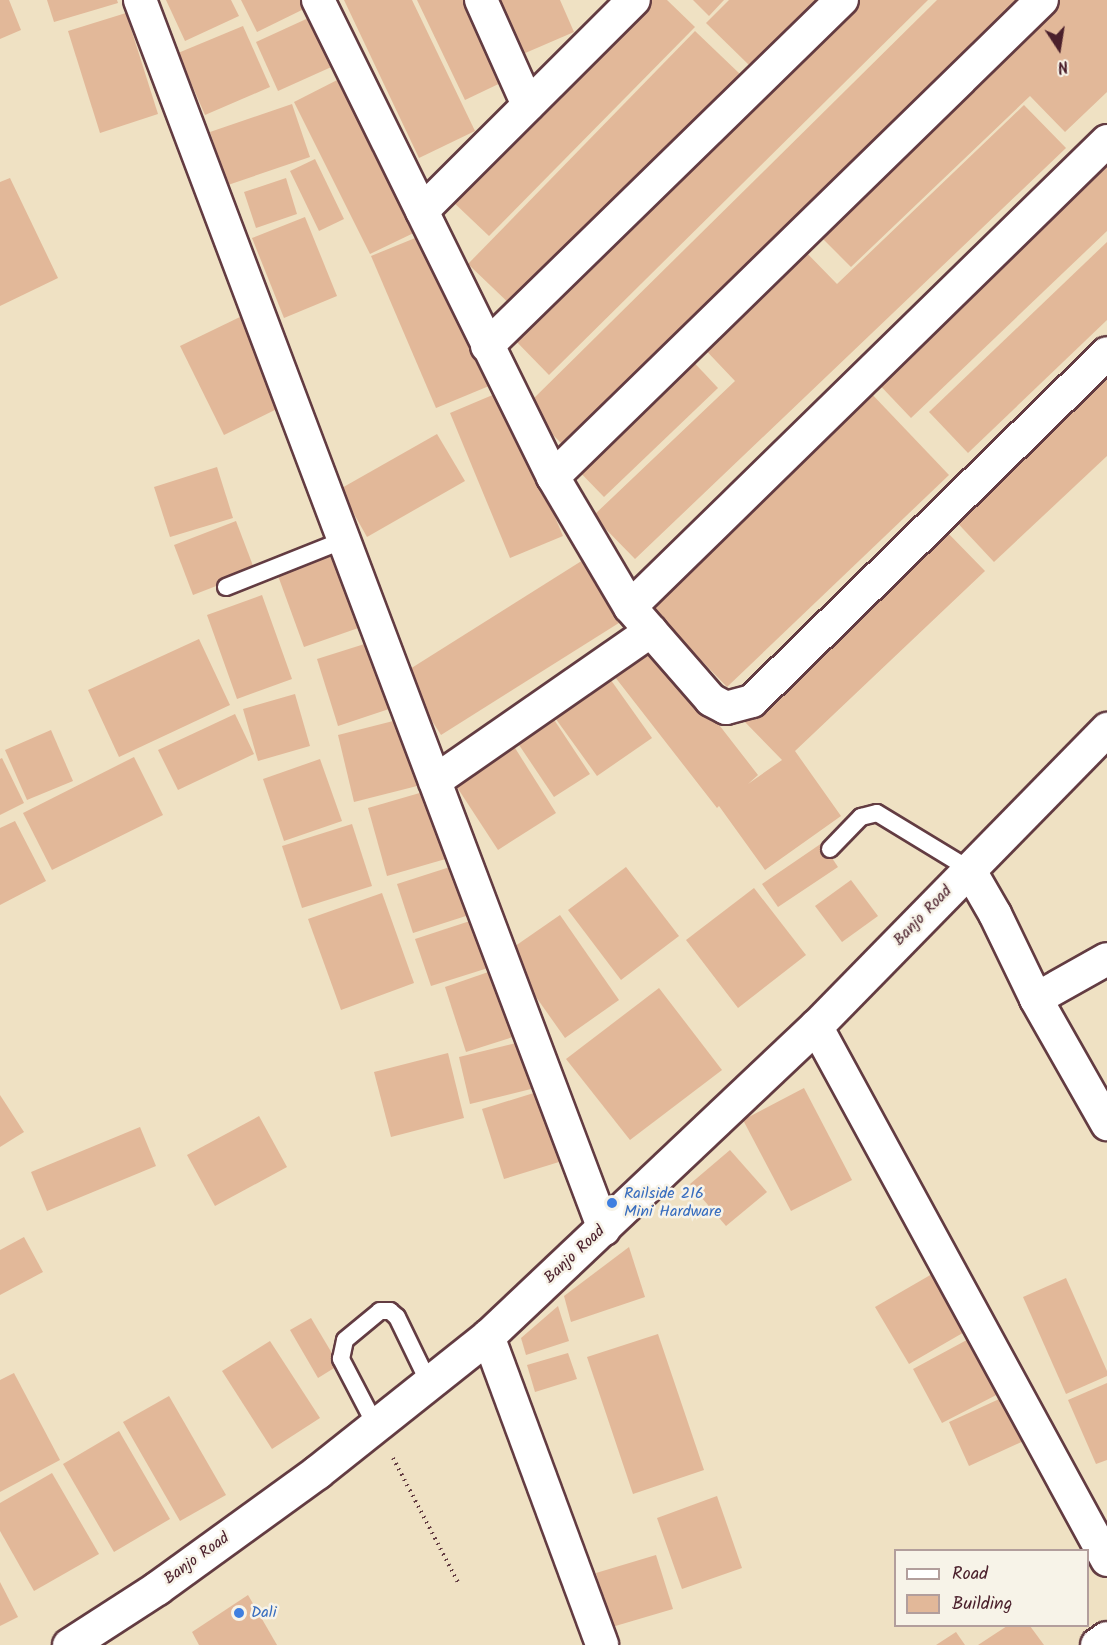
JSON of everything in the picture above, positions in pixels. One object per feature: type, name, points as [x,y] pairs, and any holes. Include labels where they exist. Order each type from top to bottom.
[{"type":"street","points":[[140,0],[604,1229]]},
{"type":"street","points":[[318,0],[553,477],[630,607],[711,700],[726,708],[752,701],[1107,353]]},
{"type":"street","points":[[482,0],[528,105]]},
{"type":"street","points":[[422,212],[634,0]]},
{"type":"street","points":[[487,346],[842,0]]},
{"type":"street","points":[[553,477],[1042,0]]},
{"type":"street","points":[[630,607],[1107,141]]},
{"type":"street","points":[[435,781],[651,631]]},
{"type":"street","name":"Banjo Road","points":[[69,1645],[157,1588],[376,1426],[488,1336],[604,1229],[816,1026],[1107,729]]},
{"type":"street","points":[[969,869],[995,914],[1036,999],[1107,1124]]},
{"type":"street","points":[[1036,999],[1107,959]]},
{"type":"street","points":[[816,1026],[1107,1560]]},
{"type":"street","points":[[488,1336],[602,1645]]},
{"type":"street","points":[[1097,1645],[1107,1638]]},
{"type":"lane","points":[[226,587],[344,540]]},
{"type":"lane","points":[[830,849],[861,817],[877,813],[969,869]]},
{"type":"lane","points":[[376,1426],[341,1359],[345,1340],[380,1311],[390,1311],[397,1317],[429,1383]]},
{"type":"path","points":[[376,1426],[459,1584]]},
{"type":"building","points":[[0,0],[9,0],[21,30],[0,39]]},
{"type":"building","points":[[47,0],[117,0],[118,3],[54,22]]},
{"type":"building","points":[[166,0],[231,0],[239,16],[185,41]]},
{"type":"building","points":[[241,0],[305,0],[308,7],[257,32]]},
{"type":"building","points":[[344,0],[412,0],[475,131],[419,158]]},
{"type":"building","points":[[417,0],[471,0],[509,79],[465,100]]},
{"type":"building","points":[[499,0],[560,0],[574,32],[523,54]]},
{"type":"building","points":[[644,0],[667,0],[695,27],[489,236],[450,199]]},
{"type":"building","points":[[693,0],[724,0],[709,16]]},
{"type":"building","points":[[729,0],[816,0],[750,66],[706,23]]},
{"type":"building","points":[[849,0],[928,0],[549,375],[510,335]]},
{"type":"building","points":[[937,0],[1020,0],[566,448],[525,407]]},
{"type":"building","points":[[1051,0],[1107,0],[1107,92],[1065,132],[1030,96],[851,267],[812,228]]},
{"type":"building","points":[[126,13],[158,114],[100,133],[68,31]]},
{"type":"building","points":[[315,15],[338,64],[278,91],[256,42]]},
{"type":"building","points":[[243,26],[270,87],[205,115],[178,53]]},
{"type":"building","points":[[695,31],[741,75],[513,307],[468,264]]},
{"type":"building","points":[[347,75],[424,228],[370,254],[294,102]]},
{"type":"building","points":[[292,104],[310,157],[228,185],[210,132]]},
{"type":"building","points":[[1024,105],[1066,148],[635,559],[593,516],[735,381],[697,341],[799,245],[837,284]]},
{"type":"building","points":[[1107,152],[1107,231],[911,418],[872,377]]},
{"type":"building","points":[[315,159],[344,219],[319,231],[290,171]]},
{"type":"building","points":[[10,178],[58,278],[0,306],[0,182]]},
{"type":"building","points":[[286,178],[297,214],[256,228],[244,192]]},
{"type":"building","points":[[305,217],[337,296],[284,318],[252,238]]},
{"type":"building","points":[[425,234],[489,386],[436,408],[371,256]]},
{"type":"building","points":[[1107,242],[1107,320],[968,453],[929,412]]},
{"type":"building","points":[[242,316],[285,405],[224,435],[180,346]]},
{"type":"building","points":[[687,355],[718,388],[604,497],[572,464]]},
{"type":"building","points":[[1107,369],[1107,456],[994,562],[951,516]]},
{"type":"building","points":[[868,390],[949,475],[727,687],[646,603]]},
{"type":"building","points":[[502,391],[563,536],[510,558],[450,413]]},
{"type":"building","points":[[437,434],[465,481],[367,537],[340,489]]},
{"type":"building","points":[[217,467],[233,518],[170,537],[154,487]]},
{"type":"building","points":[[236,521],[255,571],[193,595],[174,545]]},
{"type":"building","points":[[945,530],[985,571],[795,751],[841,816],[765,870],[719,806],[717,808],[608,668],[650,636],[758,775],[748,784],[782,760],[743,720]]},
{"type":"building","points":[[337,551],[364,626],[304,647],[277,573]]},
{"type":"building","points":[[591,555],[630,616],[441,735],[402,674]]},
{"type":"building","points":[[262,595],[292,679],[237,699],[207,615]]},
{"type":"building","points":[[199,639],[230,705],[119,757],[88,690]]},
{"type":"building","points":[[374,641],[395,707],[338,726],[317,659]]},
{"type":"building","points":[[608,676],[652,738],[597,776],[553,715]]},
{"type":"building","points":[[295,694],[310,746],[258,761],[243,709]]},
{"type":"building","points":[[549,712],[590,774],[554,797],[513,736]]},
{"type":"building","points":[[235,714],[254,754],[178,790],[158,750]]},
{"type":"building","points":[[405,718],[421,785],[354,802],[338,735]]},
{"type":"building","points":[[51,730],[73,781],[27,800],[5,750]]},
{"type":"building","points":[[510,740],[556,813],[498,850],[451,778]]},
{"type":"building","points":[[134,757],[163,815],[52,870],[23,813]]},
{"type":"building","points":[[2,758],[24,803],[0,815],[0,759]]},
{"type":"building","points":[[320,759],[342,821],[284,841],[263,779]]},
{"type":"building","points":[[430,790],[449,858],[387,876],[368,808]]},
{"type":"building","points":[[15,821],[46,881],[0,905],[0,828]]},
{"type":"building","points":[[352,824],[372,886],[302,908],[282,846]]},
{"type":"building","points":[[822,843],[838,867],[778,907],[762,884]]},
{"type":"building","points":[[453,866],[469,915],[413,933],[397,884]]},
{"type":"building","points":[[626,867],[679,936],[621,980],[568,910]]},
{"type":"building","points":[[851,880],[878,916],[842,942],[815,906]]},
{"type":"building","points":[[754,888],[806,955],[738,1008],[686,940]]},
{"type":"building","points":[[382,893],[414,983],[341,1010],[308,919]]},
{"type":"building","points":[[560,915],[619,1000],[565,1038],[505,953]]},
{"type":"building","points":[[473,920],[488,968],[431,986],[415,939]]},
{"type":"building","points":[[497,969],[519,1035],[466,1052],[445,987]]},
{"type":"building","points":[[659,988],[722,1070],[630,1140],[566,1059]]},
{"type":"building","points":[[528,1040],[539,1087],[470,1104],[459,1057]]},
{"type":"building","points":[[448,1053],[464,1118],[391,1137],[374,1072]]},
{"type":"building","points":[[804,1088],[852,1180],[791,1211],[743,1120]]},
{"type":"building","points":[[537,1092],[559,1162],[504,1179],[482,1109]]},
{"type":"building","points":[[0,1095],[24,1132],[0,1147]]},
{"type":"building","points":[[259,1116],[287,1167],[215,1206],[187,1155]]},
{"type":"building","points":[[140,1127],[156,1166],[47,1211],[31,1172]]},
{"type":"building","points":[[730,1150],[767,1192],[726,1226],[690,1184]]},
{"type":"building","points":[[24,1237],[43,1272],[0,1295],[0,1250]]},
{"type":"building","points":[[629,1247],[645,1297],[571,1322],[564,1296]]},
{"type":"building","points":[[939,1270],[973,1327],[909,1364],[875,1307]]},
{"type":"building","points":[[1066,1278],[1107,1371],[1107,1376],[1066,1394],[1023,1297]]},
{"type":"building","points":[[558,1306],[569,1341],[526,1355],[521,1338]]},
{"type":"building","points":[[311,1318],[339,1365],[318,1378],[290,1330]]},
{"type":"building","points":[[658,1334],[704,1470],[633,1494],[587,1357]]},
{"type":"building","points":[[976,1335],[1004,1391],[942,1423],[913,1369]]},
{"type":"building","points":[[270,1341],[320,1418],[272,1449],[222,1371]]},
{"type":"building","points":[[568,1353],[577,1379],[535,1392],[527,1365]]},
{"type":"building","points":[[14,1373],[60,1460],[0,1492],[0,1380]]},
{"type":"building","points":[[1107,1383],[1107,1460],[1096,1464],[1068,1400]]},
{"type":"building","points":[[1008,1395],[1028,1439],[969,1466],[949,1422]]},
{"type":"building","points":[[169,1396],[226,1495],[180,1521],[123,1422]]},
{"type":"building","points":[[119,1431],[170,1519],[114,1552],[63,1464]]},
{"type":"building","points":[[52,1473],[99,1554],[34,1591],[0,1531],[0,1503]]},
{"type":"building","points":[[717,1496],[742,1568],[682,1589],[657,1518]]},
{"type":"building","points":[[656,1555],[673,1609],[612,1627],[596,1573]]},
{"type":"building","points":[[0,1582],[18,1617],[0,1626]]},
{"type":"building","name":"Dali","points":[[248,1595],[277,1645],[199,1645],[192,1632]]},
{"type":"building","points":[[1005,1627],[1031,1627],[1044,1645],[978,1645]]},
{"type":"building","points":[[956,1632],[965,1645],[936,1645]]},
{"type":"place","name":"Railside 216 Mini Hardware","points":[[612,1203]]},
{"type":"place","name":"Dali","points":[[239,1613]]}]
